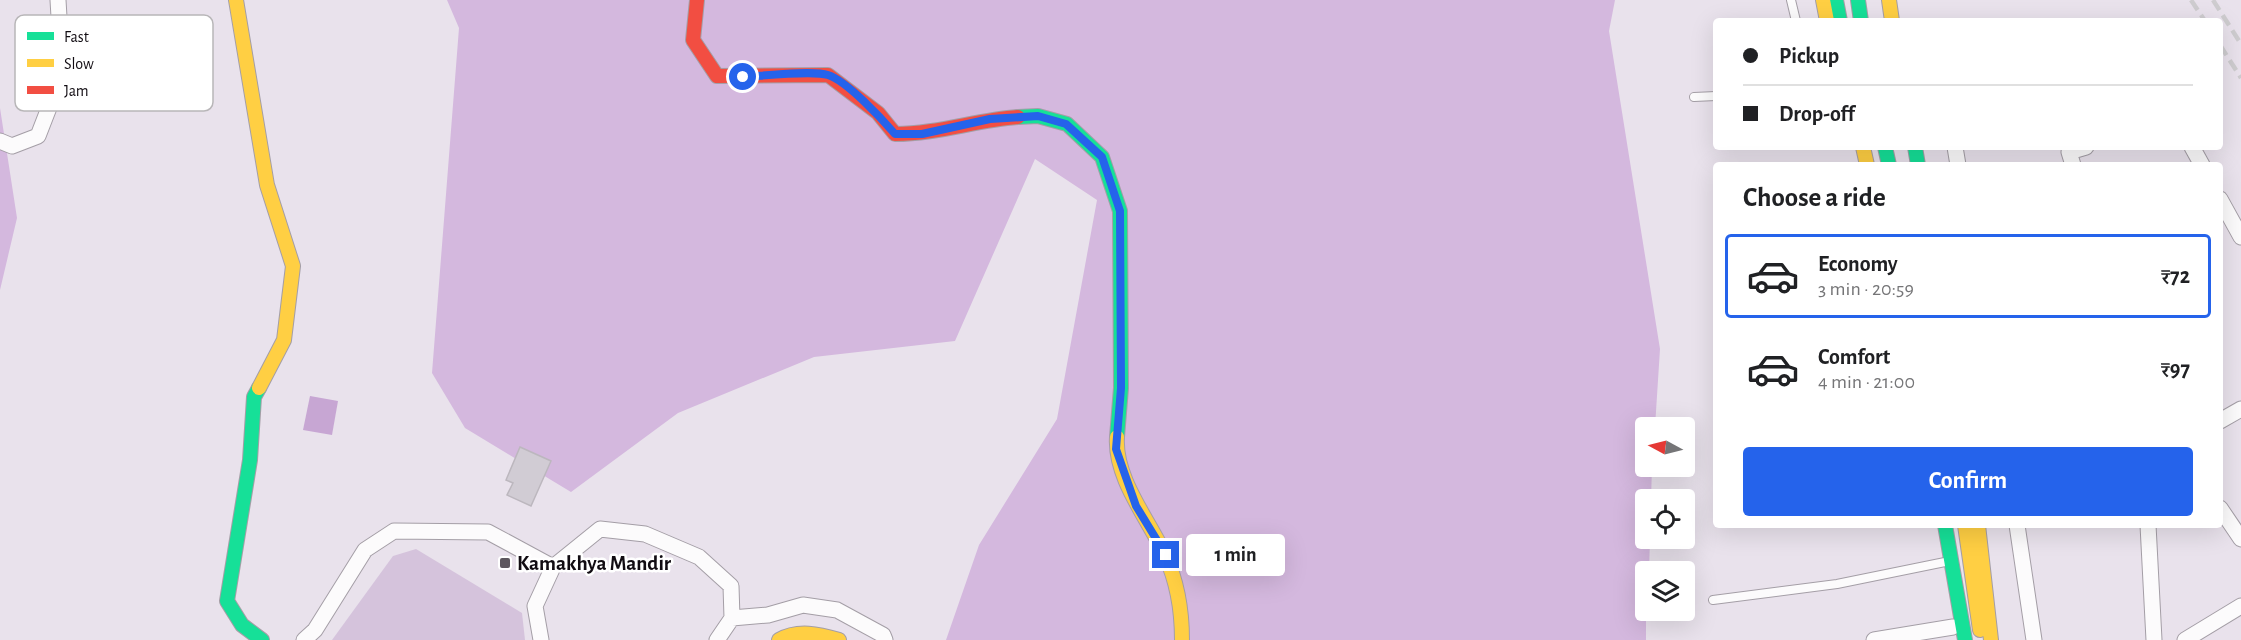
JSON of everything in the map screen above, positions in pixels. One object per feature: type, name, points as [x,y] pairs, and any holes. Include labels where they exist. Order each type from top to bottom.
[{"type":"street","points":[[58,0],[59,15]]},
{"type":"street","points":[[236,0],[267,185],[293,266],[284,340],[254,397],[250,460],[227,601],[242,625],[262,640]]},
{"type":"street","points":[[697,0],[693,40],[717,76],[828,75],[878,113],[895,134],[922,134],[990,119],[1038,116],[1066,124],[1102,157],[1120,211],[1121,388],[1116,449],[1136,506],[1166,555],[1182,612],[1182,640]]},
{"type":"street","points":[[1823,0],[1826,18]]},
{"type":"street","points":[[1836,0],[1839,18]]},
{"type":"street","points":[[1858,0],[1861,18]]},
{"type":"street","points":[[1889,0],[1892,18]]},
{"type":"street","points":[[0,141],[12,146],[38,136],[48,111]]},
{"type":"street","points":[[2072,162],[2069,152],[2076,150]]},
{"type":"street","points":[[2223,204],[2241,237]]},
{"type":"street","points":[[2223,419],[2241,409]]},
{"type":"street","points":[[2223,512],[2241,539]]},
{"type":"street","points":[[1874,640],[1954,633],[1945,562],[1938,528]]},
{"type":"street","points":[[1945,528],[1965,640]]},
{"type":"street","points":[[1965,528],[1981,640]]},
{"type":"street","points":[[1978,528],[1991,640]]},
{"type":"street","points":[[2017,528],[2034,640]]},
{"type":"street","points":[[2148,528],[2154,640]]},
{"type":"street","points":[[541,640],[535,606],[553,567],[600,529],[645,534],[699,557],[731,586],[732,618],[717,640]]},
{"type":"street","points":[[304,640],[315,630],[365,550],[394,531],[488,532],[553,567]]},
{"type":"street","points":[[732,618],[768,615],[803,605],[837,610],[883,634],[885,640]]},
{"type":"street","points":[[2185,640],[2241,606]]},
{"type":"street","points":[[779,640],[785,636],[820,633],[839,640]]},
{"type":"lane","points":[[1791,0],[1795,18]]},
{"type":"lane","points":[[1694,97],[1713,96]]},
{"type":"lane","points":[[1713,600],[1837,584],[1945,562]]},
{"type":"shaded area","points":[[447,0],[1615,0],[1609,31],[1660,349],[1656,417],[1635,417],[1635,477],[1652,477],[1651,489],[1635,489],[1635,549],[1650,549],[1649,561],[1635,561],[1635,621],[1646,621],[1646,640],[946,640],[979,545],[1057,419],[1097,200],[1035,159],[955,341],[814,357],[678,413],[571,492],[465,428],[432,373],[459,28]]},
{"type":"shaded area","points":[[0,108],[17,218],[0,290]]},
{"type":"shaded area","points":[[310,396],[338,401],[332,435],[303,430]]},
{"type":"shaded area","points":[[416,549],[522,613],[525,640],[332,640],[393,556]]},
{"type":"building","points":[[520,447],[551,461],[531,506],[507,495],[513,483],[506,480]]},
{"type":"railway","points":[[2191,0],[2203,18]]},
{"type":"railway","points":[[2213,0],[2241,44]]},
{"type":"railway","points":[[2223,50],[2241,78]]},
{"type":"traffic: fast","points":[[1836,0],[1839,18]]},
{"type":"traffic: fast","points":[[1858,0],[1861,18]]},
{"type":"traffic: fast","points":[[1018,117],[1038,116],[1067,124],[1102,157],[1120,211],[1121,388],[1117,437]]},
{"type":"traffic: fast","points":[[1886,150],[1888,162]]},
{"type":"traffic: fast","points":[[1916,150],[1918,162]]},
{"type":"traffic: fast","points":[[259,388],[254,397],[250,460],[227,601],[242,625],[262,640]]},
{"type":"traffic: fast","points":[[1946,528],[1965,640]]},
{"type":"traffic: slow","points":[[236,0],[267,185],[293,266],[284,340],[259,388]]},
{"type":"traffic: slow","points":[[1823,0],[1826,18]]},
{"type":"traffic: slow","points":[[1889,0],[1892,18]]},
{"type":"traffic: slow","points":[[1864,150],[1866,162]]},
{"type":"traffic: slow","points":[[1117,437],[1121,468],[1127,483],[1173,575],[1180,607],[1182,640]]},
{"type":"traffic: slow","points":[[1965,528],[1980,630]]},
{"type":"traffic: slow","points":[[1978,528],[1991,640]]},
{"type":"traffic: slow","points":[[779,640],[801,634],[816,634],[839,640]]},
{"type":"traffic: jam","points":[[697,0],[693,40],[717,76],[828,75],[878,113],[895,134],[926,132],[1018,117]]},
{"type":"place","name":"Kamakhya Mandir","points":[[505,563]]},
{"type":"route","points":[[743,77],[792,74],[828,75],[878,113],[895,134],[922,134],[990,119],[1038,116],[1066,124],[1102,157],[1120,211],[1121,388],[1116,449],[1136,506],[1166,555]]}]
